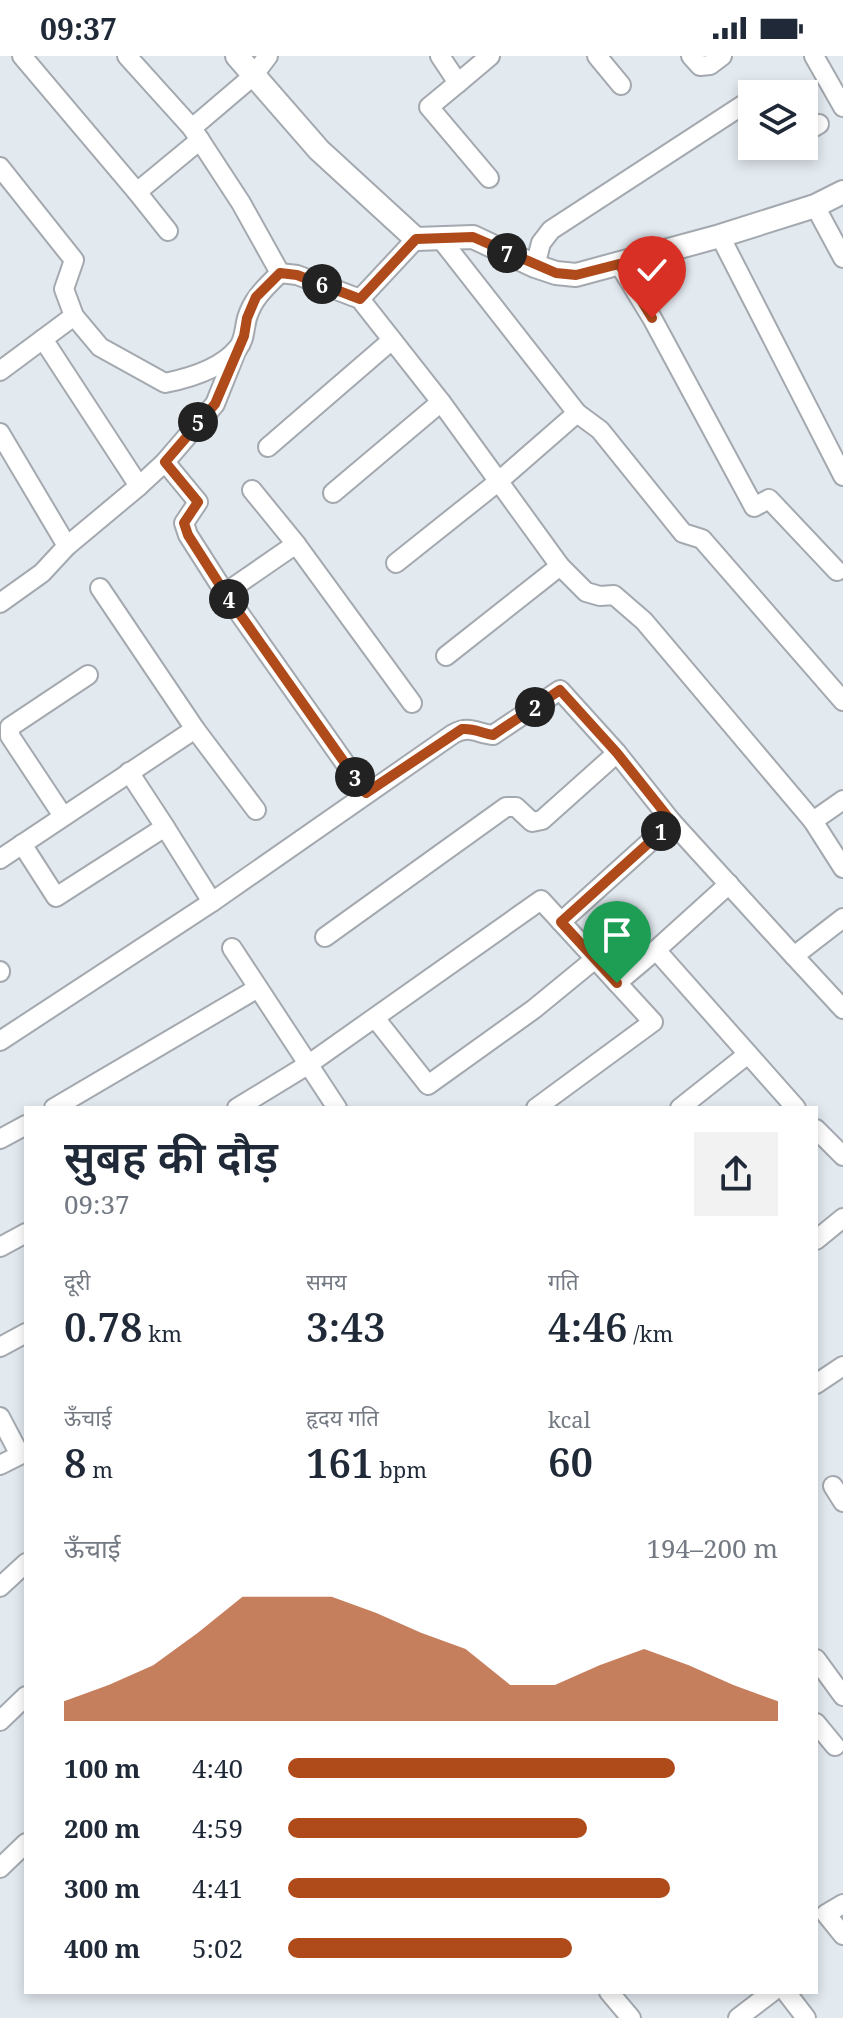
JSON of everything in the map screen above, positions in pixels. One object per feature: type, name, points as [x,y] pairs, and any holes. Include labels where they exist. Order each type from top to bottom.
[{"type":"street","points":[[22,56],[168,231]]},
{"type":"street","points":[[127,56],[196,134],[241,203],[280,273]]},
{"type":"street","points":[[237,56],[319,150],[416,239]]},
{"type":"street","points":[[137,192],[253,76],[268,56]]},
{"type":"street","points":[[440,56],[458,83]]},
{"type":"street","points":[[489,178],[429,107],[490,56]]},
{"type":"street","points":[[597,56],[621,85]]},
{"type":"street","points":[[691,56],[704,67],[722,56]]},
{"type":"street","points":[[814,56],[843,107]]},
{"type":"street","points":[[535,266],[541,243],[551,230],[738,108]]},
{"type":"street","points":[[0,167],[74,260],[64,289],[74,316],[100,347],[165,383],[200,375],[237,349]]},
{"type":"street","points":[[360,299],[416,239],[473,237],[535,266],[576,275],[720,236],[815,206],[843,192]]},
{"type":"street","points":[[815,206],[843,258]]},
{"type":"street","points":[[720,236],[843,476]]},
{"type":"street","points":[[440,238],[577,413],[600,430],[683,533],[702,539],[841,696]]},
{"type":"street","points":[[619,264],[652,318],[754,507],[769,499],[841,572]]},
{"type":"street","points":[[280,273],[297,275],[360,299],[441,402],[560,566],[586,592],[600,596],[614,595],[629,606],[813,821],[843,868]]},
{"type":"street","points":[[0,603],[42,573],[67,546],[95,526],[165,462],[215,404],[244,336],[247,318],[256,297],[280,273]]},
{"type":"street","points":[[0,371],[74,316]]},
{"type":"street","points":[[43,339],[139,486]]},
{"type":"street","points":[[268,447],[392,340]]},
{"type":"street","points":[[333,493],[441,402]]},
{"type":"street","points":[[396,563],[499,481],[577,413]]},
{"type":"street","points":[[0,433],[67,546]]},
{"type":"street","points":[[165,462],[198,502],[184,523],[188,535],[225,593],[366,793]]},
{"type":"street","points":[[252,490],[296,544],[412,703]]},
{"type":"street","points":[[225,593],[296,544]]},
{"type":"street","points":[[446,656],[560,566]]},
{"type":"street","points":[[100,588],[195,729],[256,810]]},
{"type":"street","points":[[63,816],[10,736],[10,727],[88,675]]},
{"type":"street","points":[[0,1041],[212,902],[462,729],[475,728],[482,734],[493,735],[560,690],[617,753],[672,822],[843,1009]]},
{"type":"street","points":[[0,859],[195,729]]},
{"type":"street","points":[[325,937],[506,807],[516,807],[532,822],[542,820],[617,753]]},
{"type":"street","points":[[129,772],[212,902]]},
{"type":"street","points":[[813,821],[843,800]]},
{"type":"street","points":[[561,922],[672,822]]},
{"type":"street","points":[[22,844],[56,897],[165,827]]},
{"type":"street","points":[[617,983],[729,884]]},
{"type":"street","points":[[240,1106],[309,1064],[541,900],[653,1022],[539,1106]]},
{"type":"street","points":[[794,956],[843,918]]},
{"type":"street","points":[[232,948],[336,1106]]},
{"type":"street","points":[[656,950],[794,1106]]},
{"type":"street","points":[[375,1018],[428,1085],[534,1009],[595,959]]},
{"type":"street","points":[[57,1106],[258,988]]},
{"type":"street","points":[[683,1106],[748,1054]]},
{"type":"street","points":[[0,1139],[24,1126]]},
{"type":"street","points":[[818,1131],[843,1156]]},
{"type":"street","points":[[818,1238],[843,1218]]},
{"type":"street","points":[[0,1247],[24,1234]]},
{"type":"street","points":[[0,1347],[24,1334]]},
{"type":"street","points":[[818,1383],[843,1366]]},
{"type":"street","points":[[0,1417],[23,1456],[0,1465]]},
{"type":"street","points":[[833,1486],[843,1502]]},
{"type":"street","points":[[0,1587],[24,1565]]},
{"type":"street","points":[[818,1662],[843,1696]]},
{"type":"street","points":[[0,1721],[24,1698]]},
{"type":"street","points":[[818,1725],[835,1746]]},
{"type":"street","points":[[0,1868],[24,1845]]},
{"type":"street","points":[[843,1904],[821,1908],[843,1935]]},
{"type":"street","points":[[611,1994],[631,2018]]},
{"type":"street","points":[[738,2018],[769,1994]]},
{"type":"street","points":[[788,1994],[806,2018]]},
{"type":"route","points":[[617,983],[561,922],[672,822],[617,753],[560,690],[493,735],[482,734],[475,728],[462,729],[366,793],[225,593],[188,535],[184,523],[198,502],[165,462],[215,404],[244,336],[247,318],[256,297],[280,273],[297,275],[360,299],[416,239],[473,237],[556,273],[576,275],[619,264],[652,318]]}]
